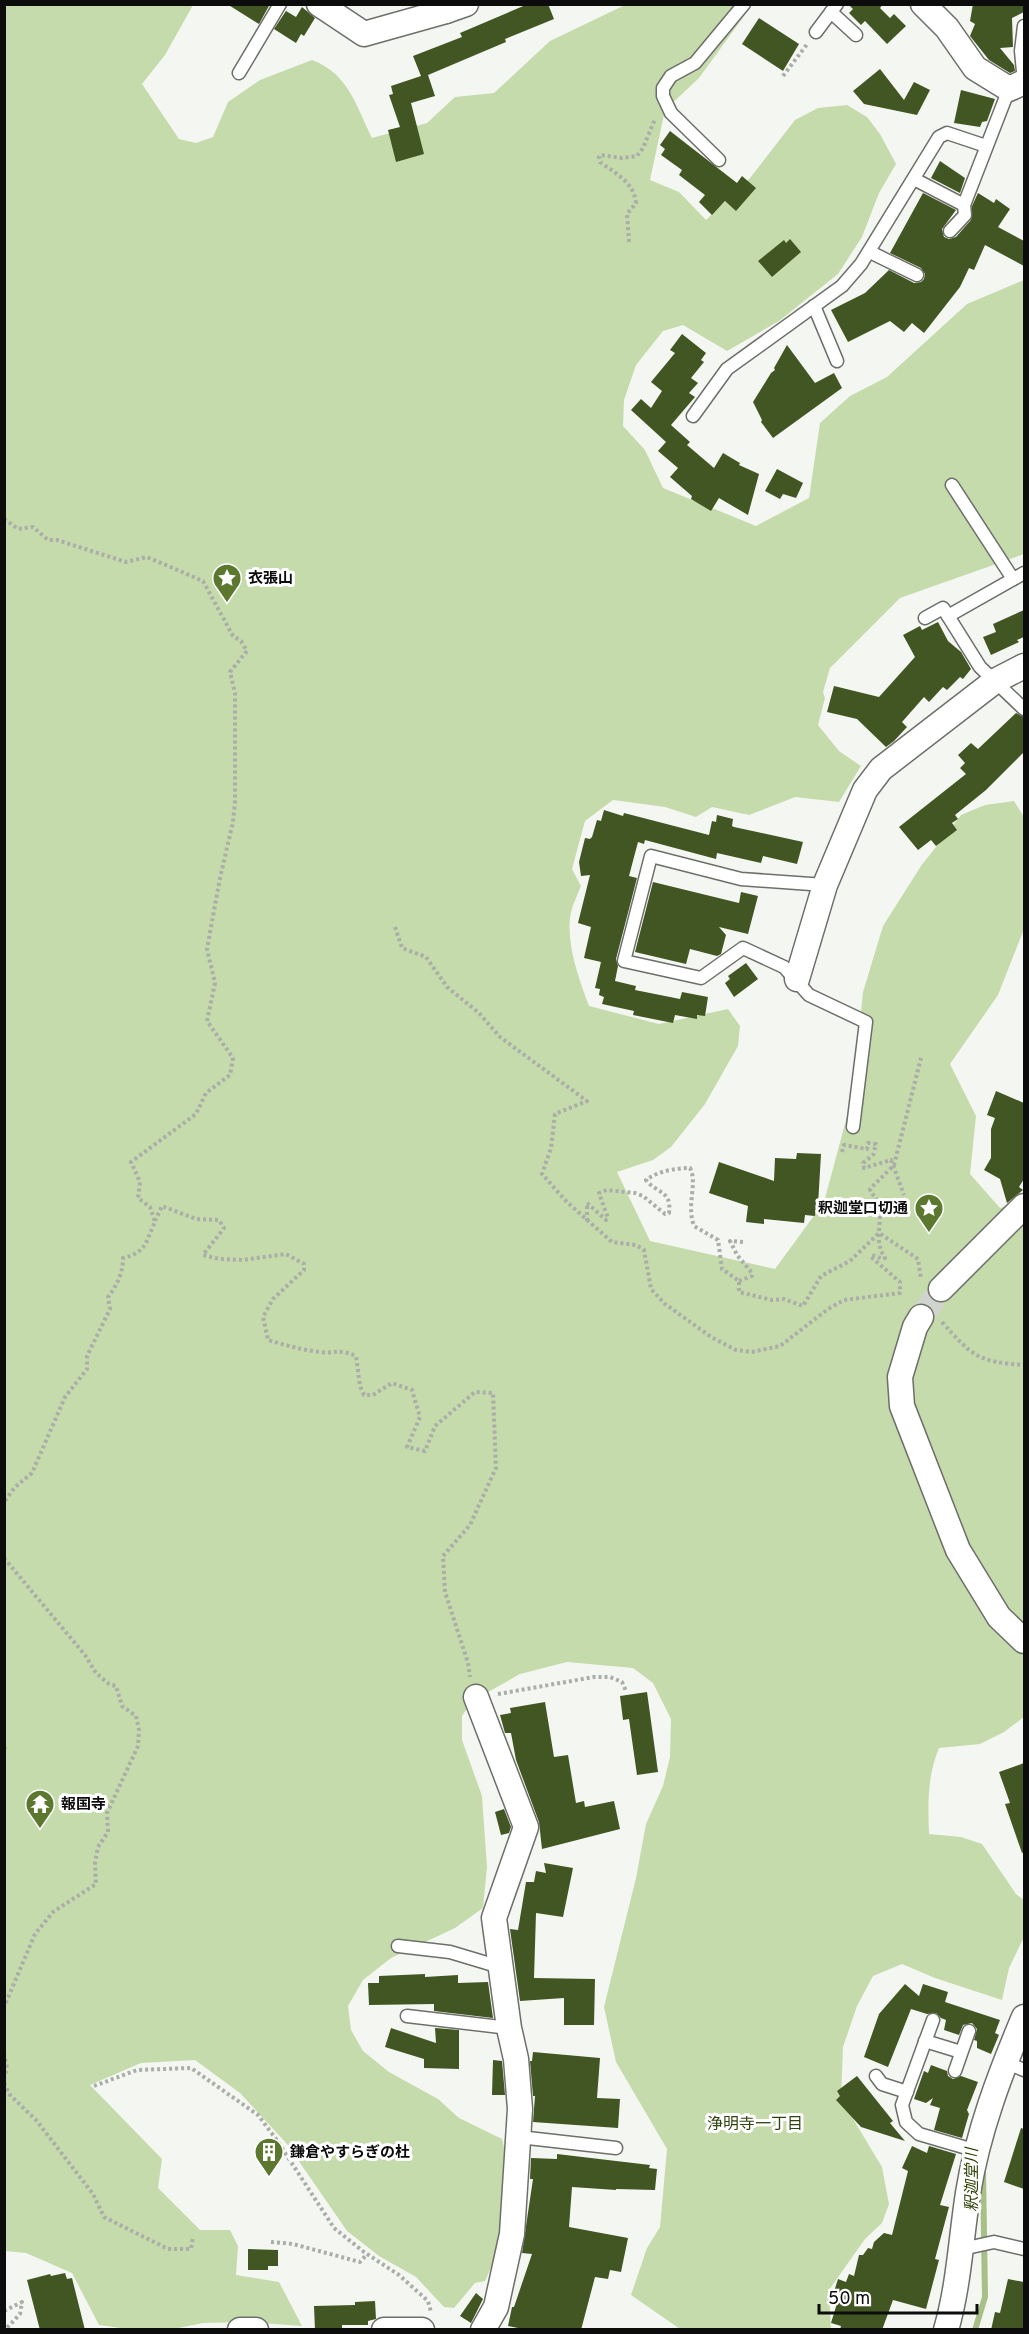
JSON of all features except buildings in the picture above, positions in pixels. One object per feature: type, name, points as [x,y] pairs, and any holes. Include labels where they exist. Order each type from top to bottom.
[{"type":"street","points":[[319,4],[364,34],[452,7]]},
{"type":"street","points":[[923,4],[947,28],[975,68],[1019,84]]},
{"type":"street","points":[[797,979],[825,885],[865,790],[881,769],[995,681],[1024,666]]},
{"type":"street","points":[[932,1289],[1024,1206]]},
{"type":"street","points":[[931,1319],[915,1327],[900,1377],[902,1406],[958,1550],[999,1617],[1024,1641]]},
{"type":"street","points":[[476,1697],[526,1827],[494,1918],[516,2060],[520,2109],[512,2234],[496,2307],[483,2330]]},
{"type":"street","points":[[946,2330],[983,2123],[1015,2066],[1024,2017]]},
{"type":"street","points":[[384,2330],[428,2325]]},
{"type":"street","points":[[240,2330],[256,2330]]},
{"type":"lane","points":[[239,73],[280,4]]},
{"type":"lane","points":[[719,160],[671,113],[663,96],[663,88],[671,76],[695,63],[744,4]]},
{"type":"lane","points":[[816,32],[834,8],[856,35]]},
{"type":"lane","points":[[950,231],[964,215],[964,205],[986,146],[1019,84],[1024,26]]},
{"type":"lane","points":[[693,416],[727,369],[842,285],[870,252],[939,137],[947,133],[986,146]]},
{"type":"lane","points":[[914,179],[964,205]]},
{"type":"lane","points":[[870,252],[917,275]]},
{"type":"lane","points":[[814,306],[837,361]]},
{"type":"lane","points":[[948,616],[1019,576],[952,484]]},
{"type":"lane","points":[[925,618],[943,608],[980,667],[1024,709]]},
{"type":"lane","points":[[825,885],[741,879],[651,855],[624,961],[701,978],[743,948],[784,967],[809,994],[866,1022],[853,1127]]},
{"type":"lane","points":[[398,1946],[450,1952],[500,1967]]},
{"type":"lane","points":[[407,2016],[510,2032]]},
{"type":"lane","points":[[933,2020],[902,2105],[906,2122],[919,2134],[977,2151]]},
{"type":"lane","points":[[428,2026],[510,2032]]},
{"type":"lane","points":[[955,2071],[969,2031]]},
{"type":"lane","points":[[925,2041],[961,2052]]},
{"type":"lane","points":[[876,2076],[882,2084],[907,2092]]},
{"type":"lane","points":[[519,2137],[616,2148]]},
{"type":"lane","points":[[962,2250],[994,2242],[1024,2249]]},
{"type":"path","points":[[783,76],[816,32]]},
{"type":"path","points":[[629,242],[627,214],[636,203],[635,194],[626,181],[600,162],[599,158],[600,154],[622,158],[637,156],[649,135],[663,96]]},
{"type":"path","points":[[4,519],[18,529],[33,527],[48,540],[57,540],[126,562],[147,557],[203,581],[233,636],[241,641],[247,651],[230,672],[235,693],[235,802],[207,949],[215,983],[207,1021],[234,1058],[230,1076],[206,1093],[196,1114],[131,1162],[140,1182],[138,1198],[150,1207],[154,1222]]},
{"type":"path","points":[[395,927],[402,948],[426,957],[447,987],[479,1012],[500,1037],[587,1101],[555,1114],[551,1148],[542,1174],[587,1221],[612,1242],[636,1245],[644,1250],[651,1289],[658,1297],[686,1320],[736,1350],[752,1352],[780,1346],[828,1309],[844,1300],[900,1293],[900,1282],[871,1257],[872,1255],[885,1258],[878,1244],[878,1203],[870,1193],[870,1189],[894,1165],[921,1058]]},
{"type":"path","points":[[842,1152],[844,1145],[867,1149],[868,1143],[876,1144],[873,1155],[863,1163],[864,1168],[891,1160],[904,1195]]},
{"type":"path","points":[[587,1221],[587,1203],[606,1220],[608,1218],[599,1193],[607,1190],[636,1193],[665,1214],[669,1213],[670,1207],[663,1191],[650,1185],[646,1180],[679,1168],[690,1168],[694,1175],[689,1214],[694,1226],[718,1240],[722,1269],[739,1281],[740,1292],[772,1300],[784,1299],[803,1306],[821,1276],[850,1262],[879,1233]]},
{"type":"path","points":[[4,1502],[15,1487],[32,1473],[65,1397],[87,1369],[87,1356],[110,1309],[108,1297],[123,1269],[123,1258],[137,1254],[143,1248],[162,1206],[196,1219],[219,1220],[224,1228],[203,1255],[219,1259],[242,1260],[286,1254],[304,1264],[304,1270],[273,1299],[263,1317],[268,1340],[292,1348],[323,1352],[341,1350],[356,1356],[360,1386],[364,1395],[373,1395],[392,1383],[412,1390],[420,1417],[406,1447],[425,1451],[435,1426],[475,1392],[494,1393],[496,1468],[470,1525],[443,1556],[445,1592],[468,1663],[476,1697],[594,1677],[610,1677],[622,1682],[626,1691]]},
{"type":"path","points":[[879,1233],[918,1259],[932,1289]]},
{"type":"path","points":[[739,1281],[752,1276],[752,1273],[730,1241],[743,1242]]},
{"type":"path","points":[[931,1319],[982,1360],[1024,1365]]},
{"type":"path","points":[[4,1558],[85,1655],[96,1673],[109,1684],[116,1686],[122,1706],[136,1716],[139,1731],[138,1746],[107,1813],[108,1832],[98,1846],[95,1863],[96,1884],[53,1912],[35,1934],[4,2007]]},
{"type":"path","points":[[4,2053],[8,2068],[4,2081],[10,2094],[36,2120],[93,2194],[104,2217],[168,2249],[190,2250],[193,2237]]},
{"type":"path","points":[[94,2086],[136,2070],[191,2068],[258,2115],[334,2228],[367,2254],[399,2274],[428,2301],[428,2325]]},
{"type":"path","points":[[271,2242],[293,2244],[360,2262],[367,2254]]},
{"type":"path","points":[[4,2311],[22,2302],[20,2314],[5,2330]]},
{"type":"green space","points":[[4,5],[193,5],[165,55],[142,84],[179,139],[196,143],[213,137],[228,102],[260,80],[312,60],[325,66],[343,82],[356,103],[372,138],[427,123],[455,97],[494,93],[550,41],[625,5],[752,5],[699,78],[665,110],[650,180],[679,192],[706,220],[750,178],[795,120],[818,108],[847,105],[867,117],[880,134],[896,164],[879,193],[862,237],[838,274],[779,321],[727,351],[683,325],[663,331],[636,365],[624,400],[623,426],[645,450],[663,488],[756,526],[809,498],[820,423],[850,396],[887,377],[967,304],[1024,280],[1024,554],[900,598],[830,668],[823,692],[825,698],[818,725],[839,751],[861,766],[839,802],[795,797],[749,815],[712,807],[696,817],[665,807],[613,800],[585,821],[572,869],[581,886],[571,914],[570,940],[589,1006],[659,1024],[728,1009],[740,1026],[738,1046],[705,1104],[671,1147],[653,1160],[617,1172],[650,1241],[775,1269],[824,1202],[860,1068],[859,1033],[863,992],[883,926],[921,866],[961,815],[985,805],[1014,801],[1024,817],[1024,929],[998,995],[950,1064],[976,1116],[970,1174],[1000,1208],[1024,1201],[1024,1717],[1004,1732],[980,1744],[939,1748],[930,1780],[928,1812],[929,1834],[961,1837],[982,1844],[1016,1894],[1024,1900],[1024,1937],[1009,1968],[1002,2000],[935,1978],[902,1964],[873,1976],[857,2006],[843,2047],[841,2099],[882,2167],[889,2204],[882,2223],[865,2239],[829,2290],[831,2329],[680,2329],[631,2295],[647,2248],[660,2227],[667,2149],[616,2062],[604,2007],[636,1878],[646,1824],[663,1786],[670,1757],[671,1719],[653,1683],[633,1668],[567,1662],[520,1674],[472,1701],[462,1716],[462,1740],[482,1796],[487,1867],[483,1908],[455,1928],[391,1958],[363,1980],[348,2006],[351,2030],[363,2051],[389,2072],[438,2099],[459,2118],[502,2139],[512,2180],[504,2238],[485,2281],[475,2283],[454,2308],[444,2307],[416,2277],[379,2256],[347,2231],[287,2144],[240,2093],[195,2060],[141,2063],[90,2085],[162,2159],[158,2188],[200,2230],[230,2230],[238,2246],[236,2275],[279,2282],[302,2326],[247,2322],[203,2323],[174,2329],[135,2330],[99,2325],[72,2273],[26,2253],[5,2251]]},
{"type":"waterway","name":"釈迦堂川","points":[[975,2330],[985,2297],[983,2171]]},
{"type":"tunnel","points":[[921,1317],[941,1289]]},
{"type":"place","name":"衣張山","points":[[227,604]]},
{"type":"place","name":"釈迦堂口切通","points":[[929,1234]]},
{"type":"place","name":"報国寺","points":[[40,1830]]},
{"type":"place","name":"鎌倉やすらぎの杜","points":[[269,2178]]},
{"type":"district","name":"浄明寺一丁目","points":[[755,2123]]}]
